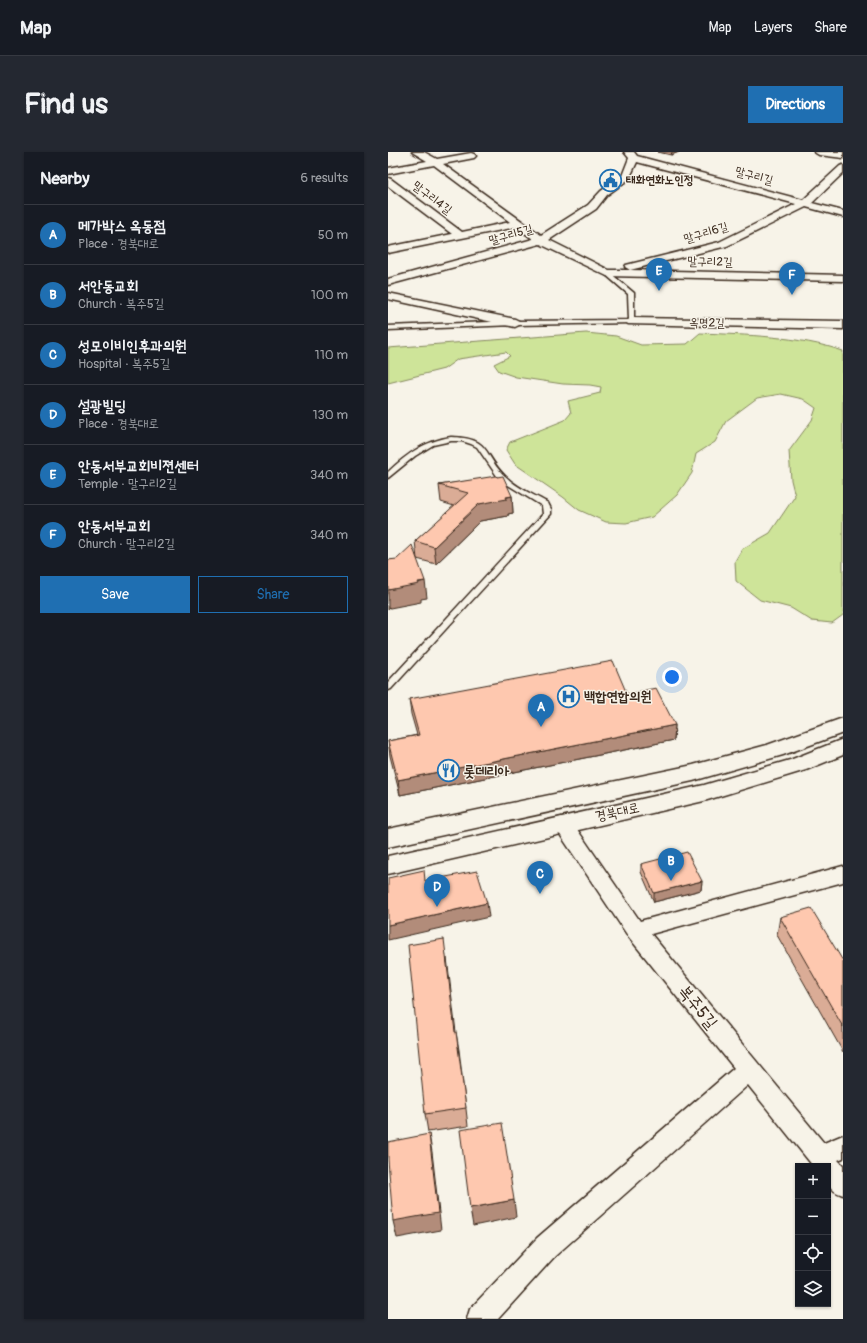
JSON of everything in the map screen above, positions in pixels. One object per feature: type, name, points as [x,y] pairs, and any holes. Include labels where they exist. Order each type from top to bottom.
[{"type":"street","name":"말구리2길","points":[[416,152],[435,162],[541,240],[607,273],[843,278]]},
{"type":"street","name":"말구리4길","points":[[388,171],[472,156],[462,152]]},
{"type":"street","points":[[819,152],[843,155]]},
{"type":"street","name":"말구리길","points":[[631,155],[843,214]]},
{"type":"street","name":"말구리5길","points":[[388,282],[541,240],[592,207],[604,193],[626,177],[631,155]]},
{"type":"street","points":[[806,203],[843,168]]},
{"type":"street","points":[[832,179],[843,182]]},
{"type":"street","name":"말구리4길","points":[[388,181],[460,235]]},
{"type":"street","name":"말구리6길","points":[[607,273],[723,244],[806,203]]},
{"type":"street","points":[[388,250],[519,223]]},
{"type":"street","points":[[388,238],[399,248]]},
{"type":"street","points":[[388,296],[515,323]]},
{"type":"street","name":"옥명2길","points":[[632,322],[843,325]]},
{"type":"street","name":"경북대로","points":[[388,838],[693,773],[775,750],[843,725]]},
{"type":"street","name":"경북대로","points":[[388,865],[704,793],[798,764],[843,747]]},
{"type":"street","name":"복주5길","points":[[563,824],[635,930],[843,1184]]},
{"type":"street","points":[[635,930],[843,874]]},
{"type":"street","points":[[480,1319],[546,1248],[749,1070]]},
{"type":"street","points":[[820,1156],[843,1146]]},
{"type":"lane","points":[[388,328],[515,323],[632,322],[632,293],[607,273]]},
{"type":"lane","points":[[388,476],[413,453],[429,444],[442,439],[466,439],[480,446],[503,478],[545,505],[547,509],[547,514],[388,687]]},
{"type":"green space","points":[[586,333],[616,336],[641,345],[687,344],[700,333],[772,337],[809,342],[843,351],[843,615],[832,623],[812,621],[791,608],[760,600],[736,581],[735,561],[742,549],[770,533],[795,496],[791,480],[789,451],[812,420],[816,408],[803,399],[781,394],[757,398],[726,421],[715,442],[696,454],[692,473],[677,495],[652,517],[626,523],[606,522],[579,510],[563,497],[515,464],[506,450],[510,442],[565,420],[571,413],[568,401],[600,393],[601,387],[563,384],[516,377],[499,371],[494,364],[510,356],[506,352],[458,359],[444,369],[388,383],[388,348]]},
{"type":"building","points":[[503,476],[512,496],[506,497],[507,499],[479,504],[434,547],[415,541],[468,493],[439,485]]},
{"type":"building","points":[[412,545],[425,581],[418,582],[419,584],[388,590],[388,560],[397,559]]},
{"type":"building","points":[[613,661],[627,694],[656,688],[675,725],[398,780],[388,741],[419,735],[409,699]]},
{"type":"building","points":[[687,852],[702,881],[654,893],[641,864]]},
{"type":"building","points":[[424,870],[425,881],[477,871],[487,903],[388,925],[388,878]]},
{"type":"building","points":[[811,908],[843,961],[843,1027],[780,917]]},
{"type":"building","points":[[444,939],[466,1108],[425,1114],[408,945]]},
{"type":"building","points":[[502,1123],[514,1200],[470,1208],[460,1130]]},
{"type":"building","points":[[429,1134],[438,1213],[393,1221],[388,1142]]},
{"type":"place","name":"태화연화노인정","points":[[610,180]]},
{"type":"place","name":"안동서부교회비젼센터","points":[[659,291]]},
{"type":"place","name":"안동서부교회","points":[[792,295]]},
{"type":"place","name":"백합연합의원","points":[[569,696]]},
{"type":"place","name":"메가박스 옥동점","points":[[541,727]]},
{"type":"place","name":"롯데리아","points":[[449,771]]},
{"type":"place","name":"서안동교회","points":[[671,881]]},
{"type":"place","name":"성모이비인후과의원","points":[[540,894]]},
{"type":"place","name":"설광빌딩","points":[[437,907]]}]
